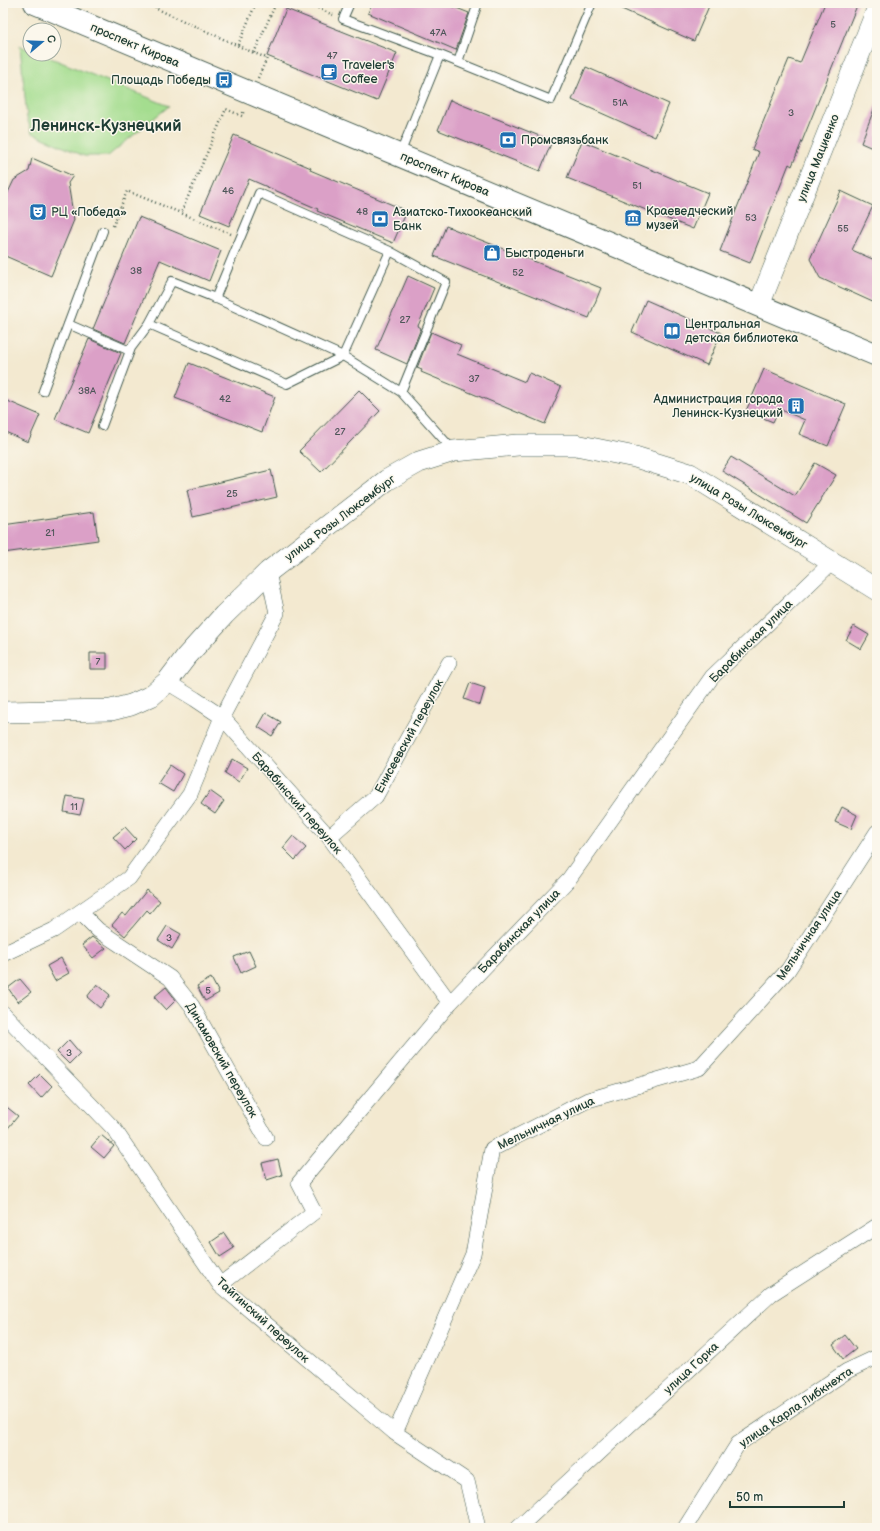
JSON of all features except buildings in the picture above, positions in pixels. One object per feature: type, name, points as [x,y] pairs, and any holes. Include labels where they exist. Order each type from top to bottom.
[{"type":"main road","name":"проспект Кирова","points":[[35,3],[877,355]]},
{"type":"street","name":"улица Мациенко","points":[[759,305],[877,10]]},
{"type":"street","name":"улица Розы Люксембург","points":[[3,712],[111,710],[131,705],[151,696],[167,682],[186,657],[224,615],[268,572],[387,480],[419,462],[454,451],[518,445],[576,445],[635,457],[690,474],[877,590]]},
{"type":"street","name":"Барабинская улица","points":[[220,1284],[314,1212],[299,1183],[450,1003],[569,879],[712,677],[832,562]]},
{"type":"street","points":[[3,954],[54,930],[129,878],[190,794],[222,717],[277,614],[268,572]]},
{"type":"street","name":"Енисеевский переулок","points":[[329,837],[376,796],[449,663]]},
{"type":"street","name":"Барабинский переулок","points":[[167,682],[222,717],[329,837],[450,1003]]},
{"type":"street","name":"Мельничная улица","points":[[394,1433],[473,1254],[492,1149],[588,1100],[699,1068],[788,970],[877,832]]},
{"type":"street","name":"Динамовский переулок","points":[[80,912],[98,930],[170,978],[192,1006],[266,1138]]},
{"type":"street","name":"Тайгинский переулок","points":[[3,1013],[114,1129],[220,1284],[394,1433],[466,1481],[478,1528]]},
{"type":"street","name":"улица Горка","points":[[518,1528],[771,1294],[877,1226]]},
{"type":"street","name":"улица Карла Либкнехта","points":[[685,1528],[738,1444],[848,1371],[877,1357]]},
{"type":"lane","points":[[350,3],[343,19],[458,62],[551,100],[592,3]]},
{"type":"lane","points":[[458,62],[476,4]]},
{"type":"lane","points":[[400,155],[440,55]]},
{"type":"lane","points":[[215,299],[258,193],[390,251],[446,282],[401,392]]},
{"type":"lane","points":[[43,391],[103,231]]},
{"type":"lane","points":[[149,324],[287,384],[343,356],[390,251]]},
{"type":"lane","points":[[102,426],[130,351],[149,324],[172,281],[343,356],[401,392],[454,451]]},
{"type":"lane","points":[[68,324],[130,351]]},
{"type":"path","points":[[157,3],[155,8],[267,58],[242,116],[226,109],[182,213]]},
{"type":"path","points":[[238,45],[256,3]]},
{"type":"path","points":[[254,52],[276,4],[272,3]]},
{"type":"path","points":[[307,3],[343,19]]},
{"type":"path","points":[[103,231],[110,234],[128,191],[240,238]]},
{"type":"green space","points":[[20,46],[22,47],[22,62],[61,62],[169,106],[108,156],[84,156],[32,133],[27,118]]},
{"type":"place","name":"Traveler's Coffee","points":[[329,72]]},
{"type":"place","name":"Площадь Победы","points":[[224,80]]},
{"type":"place","name":"Промсвязьбанк","points":[[508,140]]},
{"type":"place","name":"РЦ «Победа»","points":[[38,212]]},
{"type":"place","name":"Краеведческий музей","points":[[633,218]]},
{"type":"place","name":"Азиатско-Тихоокеанский Банк","points":[[380,219]]},
{"type":"place","name":"Быстроденьги","points":[[492,253]]},
{"type":"place","name":"Центральная детская библиотека","points":[[672,331]]},
{"type":"place","name":"Администрация города Ленинск-Кузнецкий","points":[[796,406]]},
{"type":"district","name":"Ленинск-Кузнецкий","points":[[106,125]]}]
